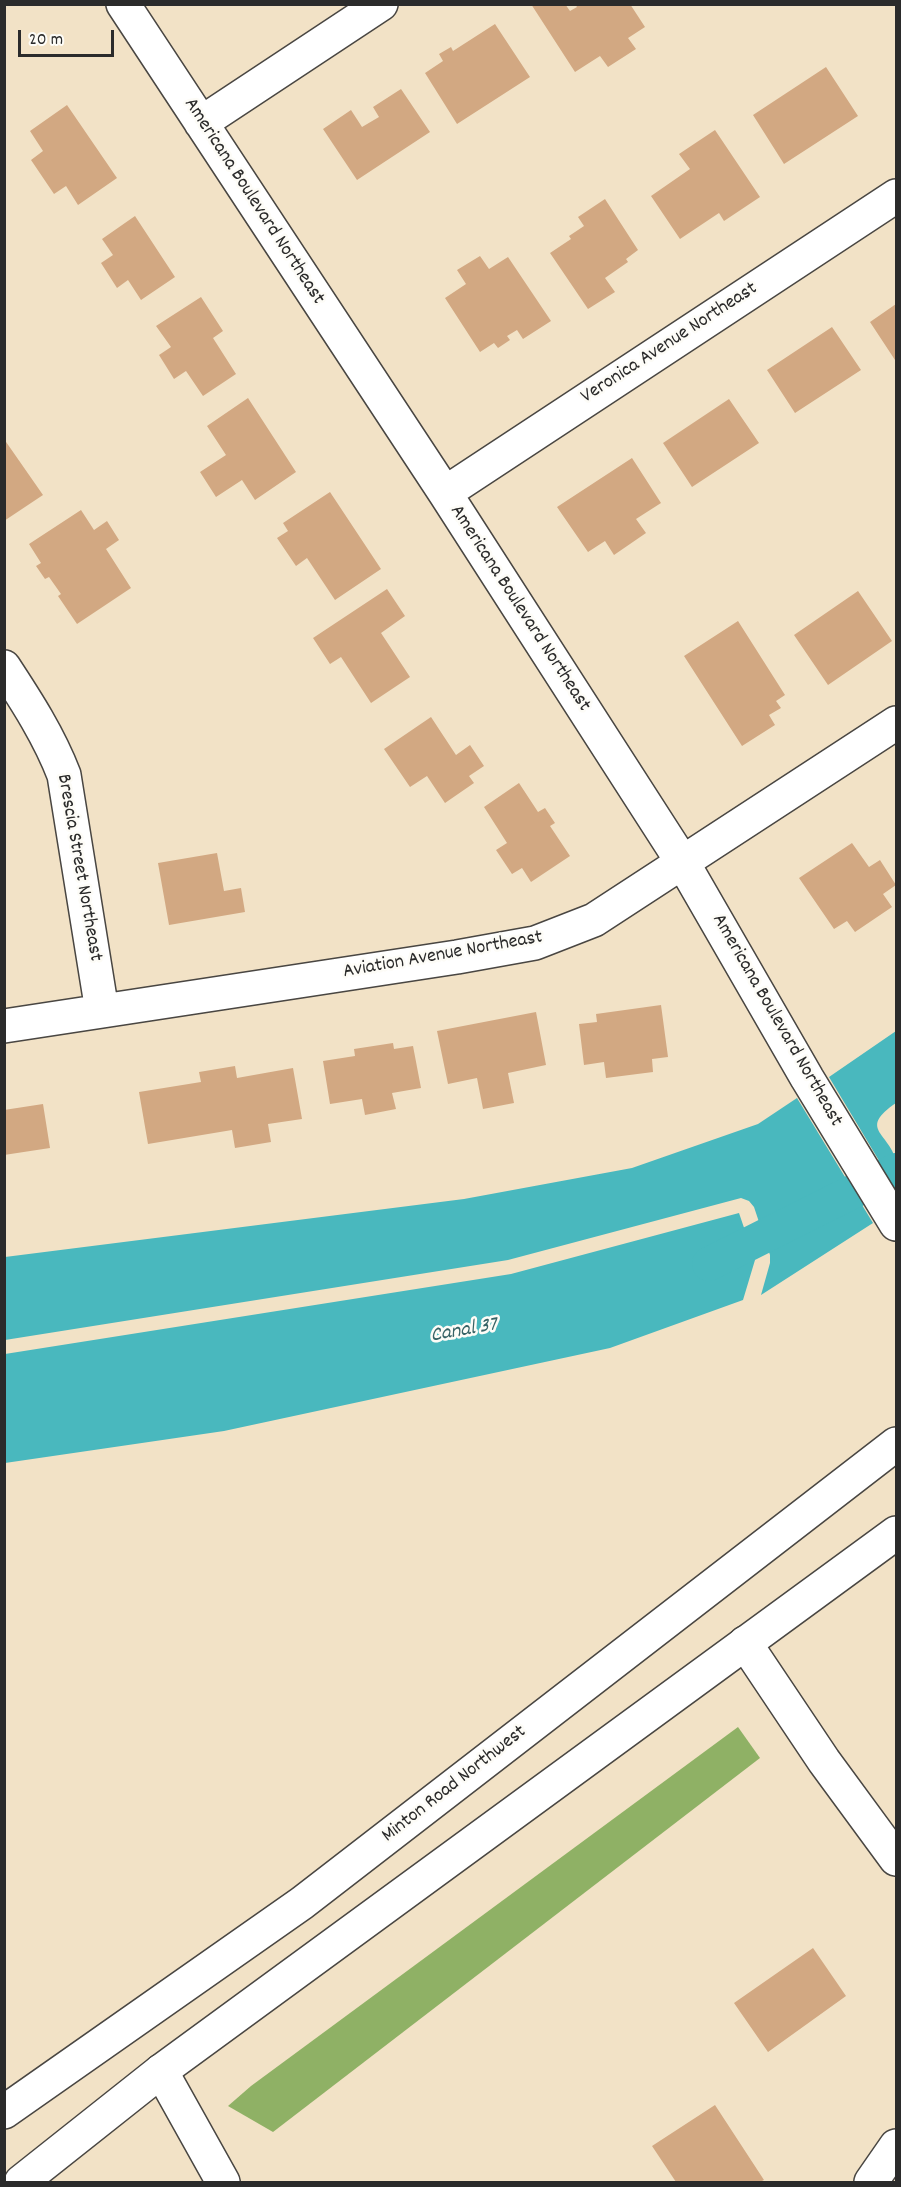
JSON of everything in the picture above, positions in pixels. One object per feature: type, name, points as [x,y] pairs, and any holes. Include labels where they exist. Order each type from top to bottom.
[{"type":"street","name":"Americana Boulevard Northeast","points":[[123,4],[445,493],[683,863],[807,1078],[897,1224]]},
{"type":"street","points":[[201,123],[381,4]]},
{"type":"street","name":"Veronica Avenue Northeast","points":[[445,493],[897,195]]},
{"type":"street","name":"Brescia Street Northeast","points":[[4,667],[32,708],[53,746],[64,776],[102,1011]]},
{"type":"street","name":"Aviation Avenue Northeast","points":[[4,1026],[457,957],[535,942],[594,920],[897,723]]},
{"type":"street","name":"Minton Road Northwest","points":[[4,2112],[302,1903],[897,1444]]},
{"type":"street","points":[[21,2182],[161,2071],[897,1533]]},
{"type":"street","points":[[745,1643],[824,1761],[897,1859]]},
{"type":"street","points":[[161,2071],[223,2182]]},
{"type":"street","points":[[871,2182],[897,2146]]},
{"type":"green space","points":[[738,1727],[760,1758],[273,2132],[228,2106],[251,2086]]},
{"type":"water","points":[[896,1031],[896,1103],[885,1112],[877,1125],[896,1160],[898,1170],[896,1189],[829,1077]]},
{"type":"water","points":[[797,1098],[873,1223],[761,1295],[770,1255],[754,1207],[749,1201],[741,1198],[508,1260],[5,1340],[5,1257],[464,1199],[632,1168],[758,1124]]},
{"type":"water","points":[[739,1213],[755,1260],[743,1300],[610,1348],[224,1431],[5,1463],[5,1354],[511,1274]]},
{"type":"building","points":[[531,4],[565,4],[570,11],[577,7],[575,4],[630,4],[645,27],[628,38],[636,49],[608,67],[600,56],[575,72]]},
{"type":"building","points":[[495,24],[530,77],[457,124],[425,73],[443,61],[439,54],[451,47],[453,51]]},
{"type":"building","points":[[826,67],[858,116],[784,164],[753,115]]},
{"type":"building","points":[[401,89],[430,132],[357,180],[323,129],[351,110],[362,127],[379,117],[373,107]]},
{"type":"building","points":[[67,105],[117,178],[78,205],[66,186],[54,194],[31,160],[43,151],[30,131]]},
{"type":"building","points":[[715,130],[760,197],[724,221],[719,213],[680,239],[651,196],[690,169],[679,154]]},
{"type":"building","points":[[605,199],[638,250],[626,259],[628,262],[605,278],[615,292],[588,309],[550,253],[571,239],[569,236],[584,226],[578,217]]},
{"type":"building","points":[[135,216],[175,277],[141,300],[128,280],[117,288],[101,263],[113,255],[102,239]]},
{"type":"building","points":[[480,256],[489,269],[508,257],[551,321],[523,339],[517,330],[507,336],[510,340],[498,348],[494,343],[480,352],[445,298],[466,284],[457,270]]},
{"type":"building","points":[[201,297],[223,331],[213,338],[236,374],[203,396],[186,371],[174,379],[159,355],[171,347],[156,326]]},
{"type":"building","points":[[896,304],[896,359],[895,360],[870,322]]},
{"type":"building","points":[[832,327],[861,370],[795,413],[767,370]]},
{"type":"building","points":[[248,398],[296,472],[255,500],[242,480],[216,497],[200,472],[226,455],[207,426]]},
{"type":"building","points":[[729,399],[759,443],[692,487],[663,443]]},
{"type":"building","points":[[4,439],[43,495],[4,521]]},
{"type":"building","points":[[632,458],[661,503],[636,519],[646,533],[614,555],[605,541],[588,552],[557,507]]},
{"type":"building","points":[[330,492],[381,569],[335,600],[307,558],[296,566],[277,538],[288,531],[283,523]]},
{"type":"building","points":[[81,510],[94,530],[107,521],[119,540],[106,549],[131,588],[77,624],[58,596],[61,594],[49,577],[45,579],[36,566],[41,563],[29,544]]},
{"type":"building","points":[[387,589],[405,616],[381,633],[410,677],[371,703],[341,657],[330,664],[313,638]]},
{"type":"building","points":[[858,591],[892,641],[828,685],[794,635]]},
{"type":"building","points":[[738,621],[785,695],[776,701],[781,708],[769,715],[775,725],[742,746],[684,656]]},
{"type":"building","points":[[431,717],[456,755],[470,745],[484,766],[469,776],[474,783],[445,803],[427,776],[410,787],[384,749]]},
{"type":"building","points":[[519,783],[538,812],[545,808],[555,823],[550,826],[570,856],[531,882],[522,868],[512,874],[496,850],[507,843],[484,807]]},
{"type":"building","points":[[852,843],[869,867],[880,860],[896,885],[883,894],[892,907],[855,932],[847,921],[834,929],[799,878]]},
{"type":"building","points":[[217,853],[224,891],[241,888],[245,912],[169,925],[158,863]]},
{"type":"building","points":[[661,1005],[668,1057],[652,1059],[653,1072],[606,1078],[604,1062],[584,1065],[579,1024],[597,1022],[596,1014]]},
{"type":"building","points":[[536,1012],[546,1065],[508,1073],[514,1103],[483,1109],[477,1078],[448,1084],[437,1031]]},
{"type":"building","points":[[393,1043],[394,1049],[413,1046],[421,1088],[392,1093],[396,1109],[365,1115],[362,1099],[330,1104],[323,1061],[355,1056],[354,1049]]},
{"type":"building","points":[[235,1066],[237,1078],[293,1068],[302,1119],[268,1124],[271,1142],[235,1148],[232,1130],[148,1144],[139,1092],[201,1082],[199,1072]]},
{"type":"building","points":[[43,1104],[50,1148],[4,1155],[4,1110]]},
{"type":"building","points":[[813,1948],[846,1996],[768,2052],[734,2003]]},
{"type":"building","points":[[715,2105],[764,2180],[760,2182],[676,2182],[652,2146]]},
{"type":"waterway","name":"Canal 37","points":[[709,1264],[896,1170]]}]
